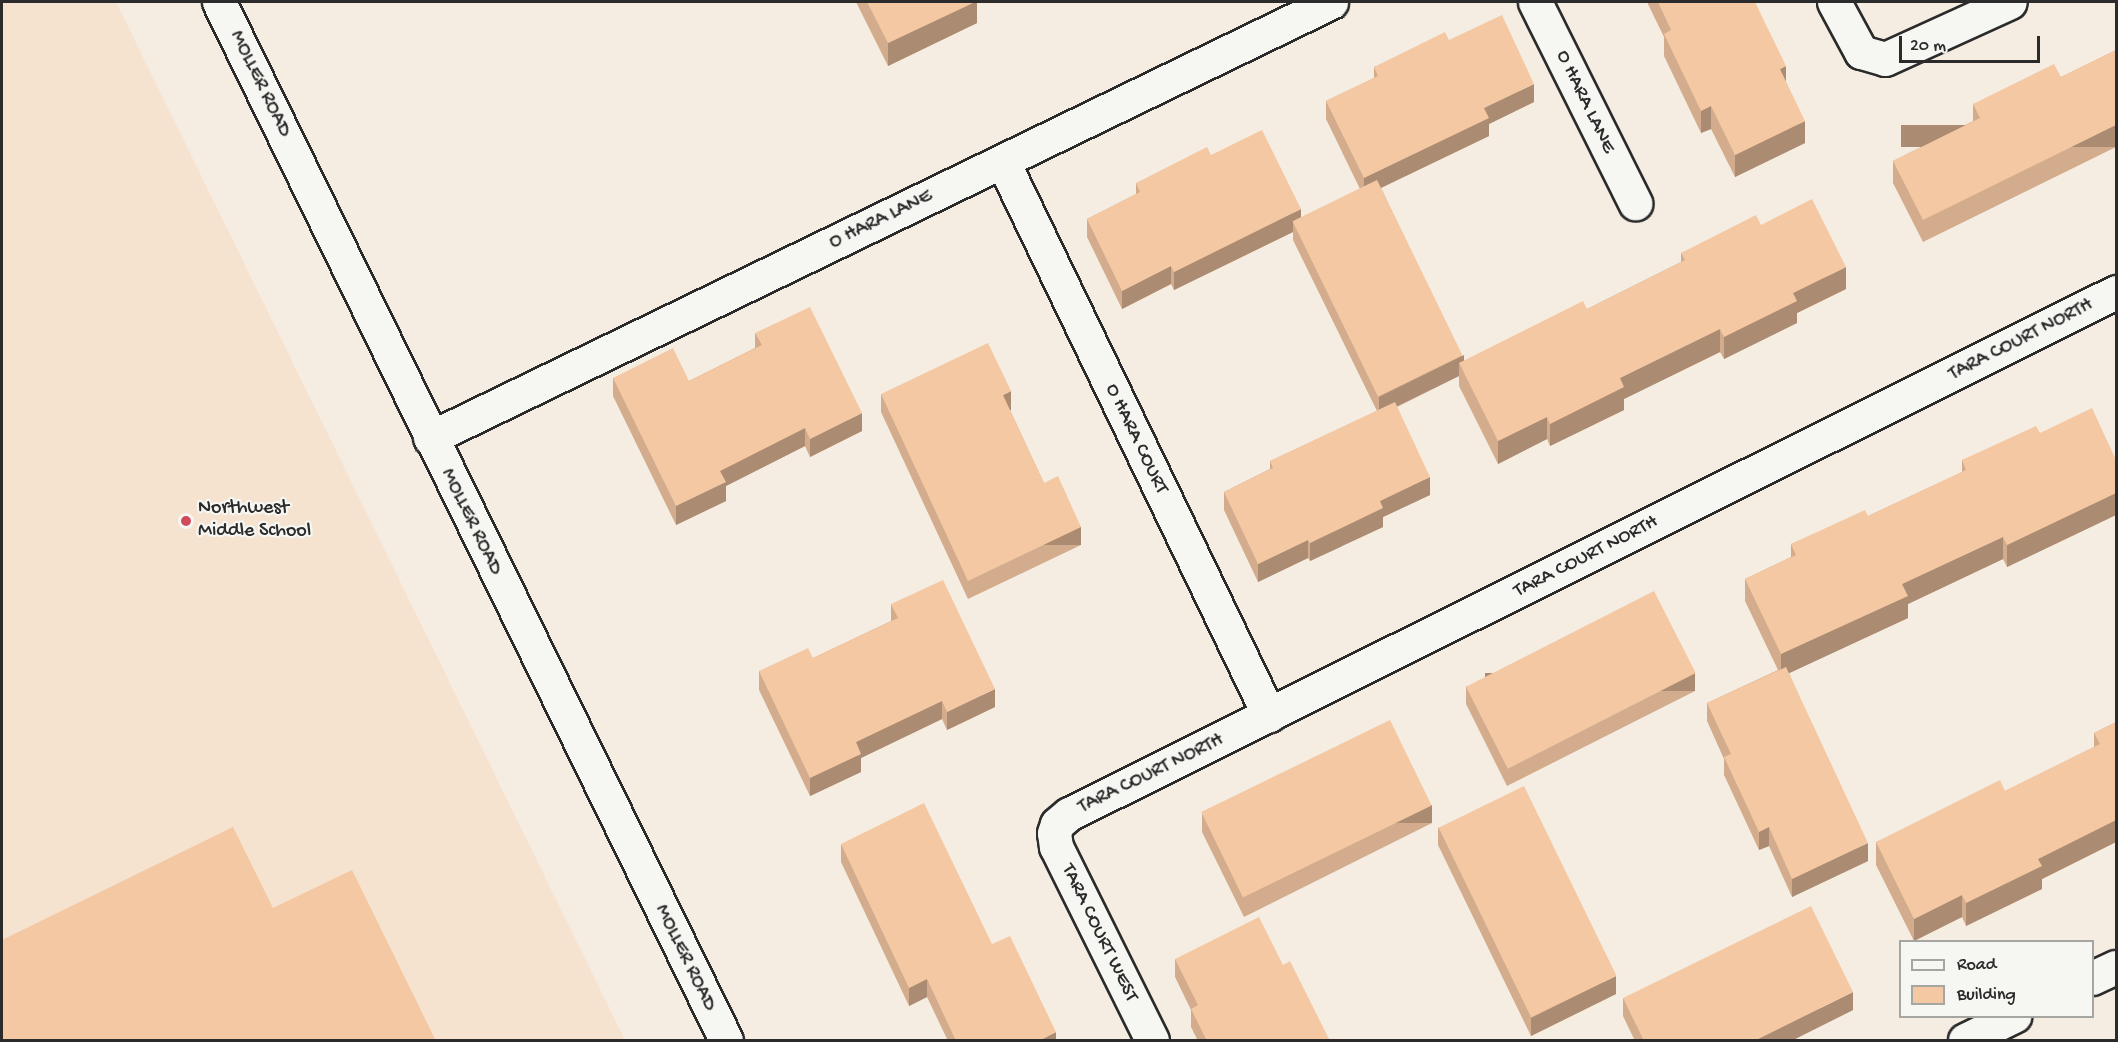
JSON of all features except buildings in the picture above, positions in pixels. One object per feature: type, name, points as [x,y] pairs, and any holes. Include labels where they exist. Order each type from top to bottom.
[{"type":"street","name":"MOLLER ROAD","points":[[219,2],[726,1041]]},
{"type":"street","name":"O HARA LANE","points":[[430,438],[1332,2]]},
{"type":"street","name":"O HARA LANE","points":[[1535,2],[1635,203]]},
{"type":"street","points":[[1834,2],[1861,52],[1885,59],[1977,9],[2010,2]]},
{"type":"street","name":"O HARA COURT","points":[[1003,162],[1269,715]]},
{"type":"street","name":"TARA COURT NORTH","points":[[1057,824],[1069,814],[2116,292]]},
{"type":"street","name":"TARA COURT WEST","points":[[1057,824],[1054,833],[1056,847],[1152,1041]]},
{"type":"street","points":[[2094,977],[2116,967]]},
{"type":"street","points":[[1965,1041],[2012,1018]]},
{"type":"shaded area","name":"Northwest Middle School","points":[[2,2],[116,2],[625,1040],[2,1040]]},
{"type":"place","name":"Northwest Middle School","points":[[186,521]]}]
